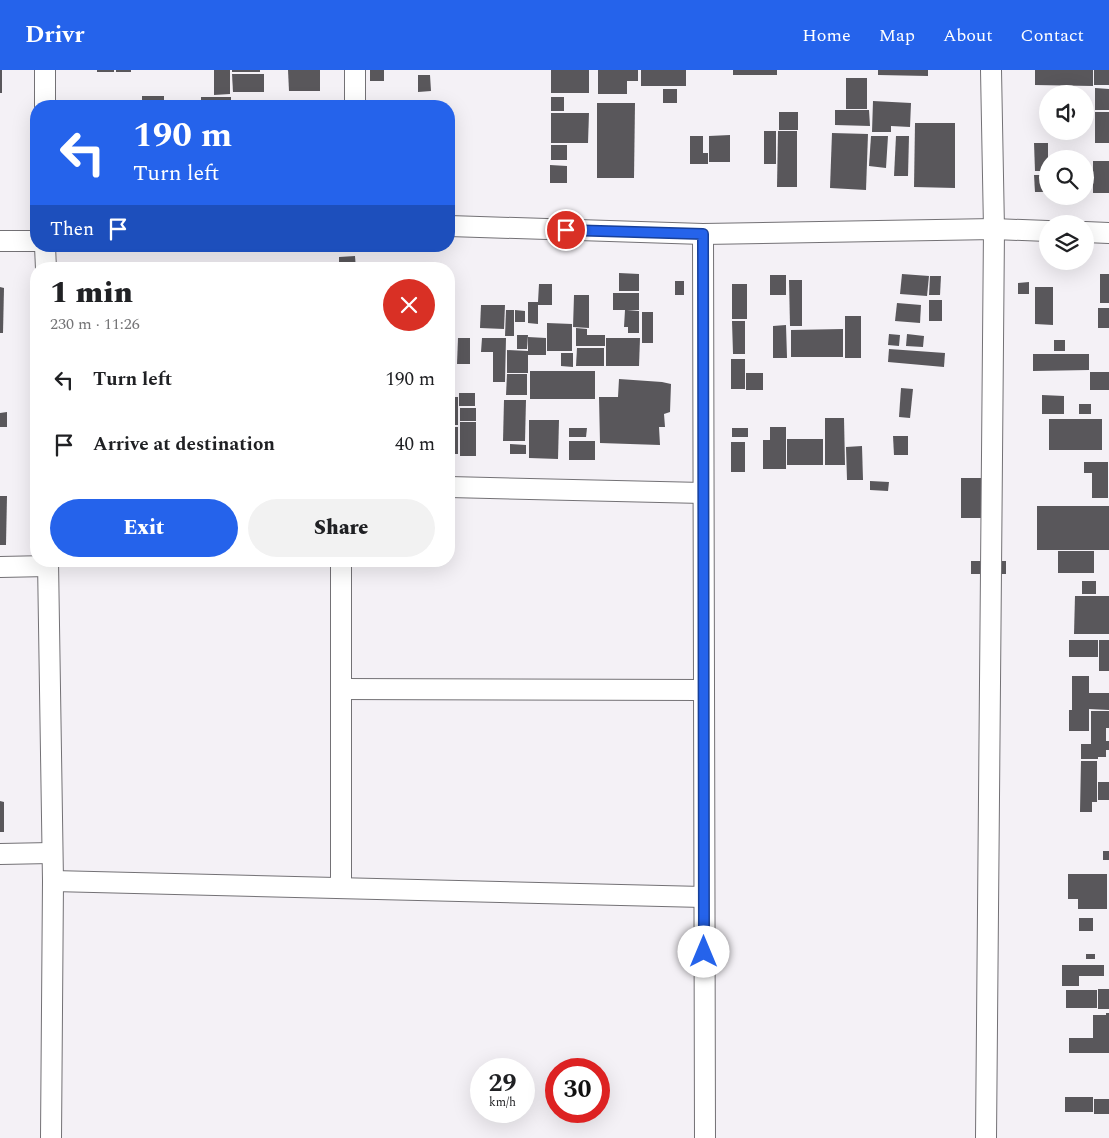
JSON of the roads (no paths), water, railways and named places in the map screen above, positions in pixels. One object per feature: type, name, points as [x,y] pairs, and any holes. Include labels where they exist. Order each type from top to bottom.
[{"type":"street","points":[[45,70],[45,100]]},
{"type":"street","points":[[355,70],[355,100]]},
{"type":"street","points":[[986,1138],[994,229],[991,70]]},
{"type":"street","points":[[455,226],[703,234],[994,229],[1039,231]]},
{"type":"street","points":[[1094,232],[1109,233]]},
{"type":"street","points":[[703,234],[705,1138]]},
{"type":"street","points":[[0,241],[30,241]]},
{"type":"street","points":[[455,487],[703,493]]},
{"type":"street","points":[[0,566],[30,564]]},
{"type":"street","points":[[48,567],[52,880],[52,1138]]},
{"type":"street","points":[[341,567],[341,887]]},
{"type":"street","points":[[341,689],[703,690]]},
{"type":"street","points":[[0,854],[51,853]]},
{"type":"street","points":[[52,880],[703,897]]}]
